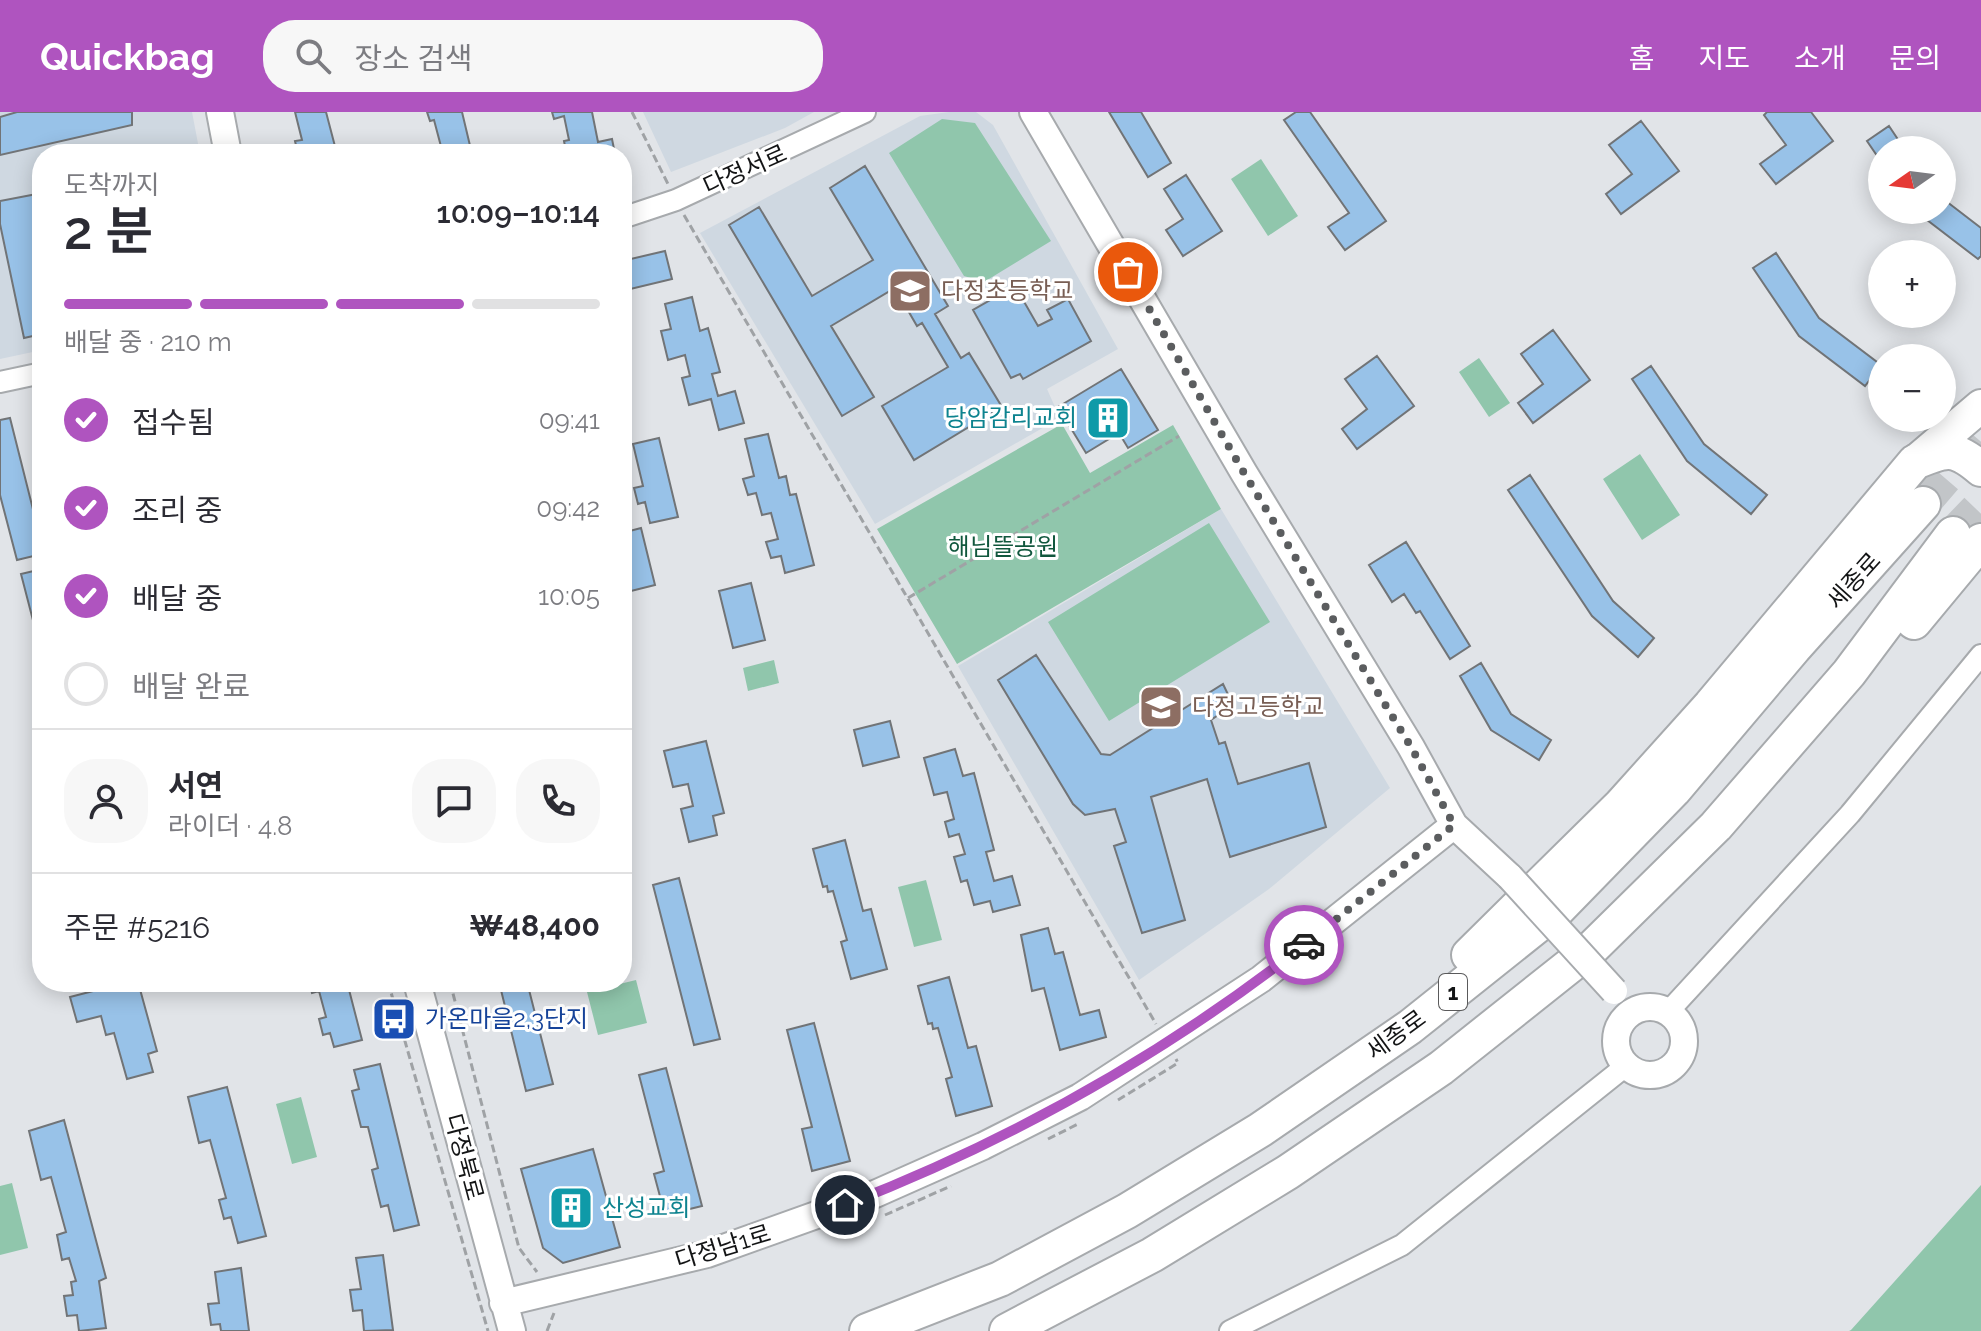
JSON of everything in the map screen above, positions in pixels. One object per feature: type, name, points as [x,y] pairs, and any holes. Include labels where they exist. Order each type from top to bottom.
[{"type":"highway","points":[[1333,1079],[1427,997],[1621,805],[1711,705],[1915,462],[1943,450],[1964,454],[1981,469]]},
{"type":"highway","name":"세종로","points":[[867,1331],[1000,1279],[1127,1211],[1260,1130],[1410,1027],[1558,909],[1674,790],[1794,648],[1923,504]]},
{"type":"highway","name":"세종로","points":[[1007,1331],[1152,1255],[1288,1172],[1441,1068],[1592,948],[1726,814],[1967,537]]},
{"type":"main road","points":[[1915,462],[1981,406]]},
{"type":"street","points":[[220,112],[226,144]]},
{"type":"street","name":"다정서로","points":[[632,215],[676,200],[865,112]]},
{"type":"street","points":[[1013,112],[1067,169]]},
{"type":"street","points":[[1033,112],[1244,473],[1411,747],[1454,825],[1510,877],[1614,991],[1630,1014]]},
{"type":"street","points":[[0,382],[32,375]]},
{"type":"street","points":[[1668,1012],[1850,814],[1981,655]]},
{"type":"street","name":"다정남1로","points":[[503,1303],[611,1279],[733,1246],[875,1194],[983,1146],[1080,1097],[1261,979],[1454,825]]},
{"type":"street","name":"다정북로","points":[[420,992],[512,1331]]},
{"type":"street","points":[[1646,1007],[1668,1012],[1682,1028],[1683,1050],[1679,1060],[1672,1068],[1651,1075],[1640,1073],[1627,1065],[1617,1048],[1620,1026],[1630,1014],[1646,1007]]},
{"type":"street","points":[[1230,1331],[1402,1245],[1627,1065]]},
{"type":"path","points":[[632,112],[676,200],[1159,1030]]},
{"type":"path","points":[[908,599],[1179,436]]},
{"type":"path","points":[[391,992],[488,1331]]},
{"type":"path","points":[[453,992],[519,1248],[536,1268]]},
{"type":"shaded area","points":[[0,112],[192,112],[198,144],[32,144],[32,352],[0,359]]},
{"type":"shaded area","points":[[643,112],[814,112],[785,128],[671,172]]},
{"type":"shaded area","name":"다정초등학교","points":[[976,112],[993,125],[1118,349],[1047,389],[1060,418],[875,524],[700,233],[920,116]]},
{"type":"shaded area","name":"다정고등학교","points":[[1221,509],[1390,788],[1269,889],[1139,980],[958,666]]},
{"type":"green space","points":[[942,119],[975,123],[1051,241],[984,282],[964,276],[889,153]]},
{"type":"green space","points":[[1261,159],[1298,216],[1268,236],[1231,179]]},
{"type":"green space","points":[[1479,358],[1510,403],[1489,417],[1459,372]]},
{"type":"green space","name":"해님뜰공원","points":[[1062,424],[1090,473],[1173,425],[1221,509],[957,664],[877,529]]},
{"type":"green space","points":[[1640,454],[1680,515],[1642,540],[1603,479]]},
{"type":"green space","points":[[1209,523],[1270,622],[1109,721],[1048,622]]},
{"type":"green space","points":[[774,660],[779,683],[748,691],[743,668]]},
{"type":"green space","points":[[926,880],[942,940],[914,947],[898,887]]},
{"type":"green space","points":[[636,980],[647,1023],[598,1035],[587,992],[632,992],[632,981]]},
{"type":"green space","points":[[301,1097],[317,1157],[292,1164],[276,1104]]},
{"type":"green space","points":[[12,1183],[28,1248],[0,1255],[0,1186]]},
{"type":"green space","points":[[1981,1185],[1981,1331],[1849,1331],[1851,1330]]},
{"type":"building","points":[[17,112],[132,112],[132,125],[48,144],[32,144],[32,148],[0,155],[0,117]]},
{"type":"building","points":[[295,112],[326,112],[334,144],[296,144],[295,141],[302,140]]},
{"type":"building","points":[[427,112],[462,112],[470,144],[440,144],[434,120],[430,121]]},
{"type":"building","points":[[552,112],[592,112],[598,142],[612,139],[613,144],[565,144],[564,141],[569,140],[564,116],[554,119]]},
{"type":"building","points":[[1109,112],[1141,112],[1171,163],[1148,177]]},
{"type":"building","points":[[1296,112],[1310,112],[1386,221],[1345,250],[1328,227],[1349,213],[1284,120]]},
{"type":"building","points":[[1767,112],[1811,112],[1833,141],[1776,184],[1760,164],[1786,145],[1764,115]]},
{"type":"building","points":[[1641,121],[1679,171],[1621,214],[1606,194],[1632,174],[1609,145]]},
{"type":"building","points":[[1889,126],[1896,136],[1874,136]]},
{"type":"building","points":[[865,166],[948,306],[935,314],[961,358],[969,353],[1002,407],[914,460],[882,406],[948,367],[922,323],[917,326],[895,288],[831,326],[874,397],[842,416],[729,225],[759,207],[812,296],[873,260],[830,188]]},
{"type":"building","points":[[1186,175],[1222,231],[1183,256],[1166,230],[1183,219],[1164,189]]},
{"type":"building","points":[[32,195],[32,336],[24,338],[0,224],[0,201]]},
{"type":"building","points":[[1956,209],[1981,228],[1981,256],[1978,259],[1932,224],[1956,224]]},
{"type":"building","points":[[665,251],[672,279],[632,289],[632,259]]},
{"type":"building","points":[[1776,253],[1819,318],[1868,355],[1868,382],[1865,386],[1799,336],[1753,268]]},
{"type":"building","points":[[1015,286],[1038,326],[1052,319],[1047,310],[1068,299],[1091,341],[1023,379],[1020,374],[1011,378],[973,310]]},
{"type":"building","points":[[692,297],[700,331],[708,328],[720,372],[712,374],[718,396],[735,391],[744,423],[719,430],[711,399],[689,405],[682,378],[690,376],[685,355],[668,360],[661,331],[671,329],[665,304]]},
{"type":"building","points":[[1553,330],[1590,380],[1533,423],[1518,403],[1543,384],[1521,354]]},
{"type":"building","points":[[1377,356],[1414,406],[1357,449],[1342,429],[1367,409],[1345,379]]},
{"type":"building","points":[[1651,366],[1704,444],[1767,495],[1751,514],[1687,461],[1632,379]]},
{"type":"building","name":"당암감리교회","points":[[1121,369],[1158,430],[1128,448],[1119,433],[1086,453],[1058,407]]},
{"type":"building","points":[[10,418],[32,505],[32,556],[17,560],[0,495],[0,420]]},
{"type":"building","points":[[768,434],[779,478],[786,476],[790,495],[796,494],[814,565],[785,573],[781,556],[771,558],[766,542],[778,539],[771,513],[762,515],[756,493],[748,495],[743,479],[754,476],[745,439]]},
{"type":"building","points":[[659,438],[678,517],[650,523],[645,502],[638,504],[634,488],[643,486],[633,444]]},
{"type":"building","points":[[1530,475],[1613,601],[1654,638],[1638,657],[1592,616],[1508,490]]},
{"type":"building","points":[[641,528],[655,585],[632,591],[632,530]]},
{"type":"building","points":[[1406,542],[1470,646],[1450,659],[1420,611],[1416,613],[1404,594],[1392,602],[1369,565]]},
{"type":"building","points":[[32,571],[32,616],[21,574]]},
{"type":"building","points":[[751,583],[765,640],[733,648],[719,591]]},
{"type":"building","points":[[1036,655],[1101,754],[1110,755],[1223,684],[1233,705],[1211,720],[1219,744],[1225,742],[1238,784],[1309,763],[1326,827],[1230,857],[1207,779],[1151,797],[1185,920],[1142,933],[1114,846],[1126,842],[1115,809],[1085,815],[1073,804],[998,680]]},
{"type":"building","points":[[1481,663],[1511,714],[1551,740],[1539,760],[1491,730],[1460,676]]},
{"type":"building","points":[[890,721],[899,757],[863,766],[854,730]]},
{"type":"building","points":[[706,741],[724,813],[713,816],[717,835],[689,842],[681,809],[693,806],[688,784],[673,787],[664,751]]},
{"type":"building","points":[[955,749],[963,776],[974,773],[994,850],[986,852],[994,881],[1012,876],[1020,905],[993,912],[990,901],[974,905],[967,880],[961,882],[954,857],[965,854],[959,834],[949,837],[945,822],[954,819],[947,792],[934,795],[924,758]]},
{"type":"building","points":[[845,840],[863,911],[871,909],[887,969],[851,979],[841,942],[847,940],[833,891],[828,892],[827,886],[823,887],[813,849]]},
{"type":"building","points":[[679,878],[720,1039],[694,1045],[653,885]]},
{"type":"building","points":[[1048,928],[1055,954],[1063,952],[1080,1015],[1099,1010],[1106,1037],[1060,1050],[1044,988],[1032,991],[1021,935]]},
{"type":"building","points":[[949,977],[968,1048],[976,1046],[992,1106],[956,1116],[946,1079],[952,1077],[938,1028],[933,1029],[932,1023],[928,1024],[918,986]]},
{"type":"building","points":[[89,992],[141,992],[157,1051],[148,1054],[153,1072],[127,1079],[114,1033],[106,1035],[101,1016],[77,1022],[70,997]]},
{"type":"building","points":[[319,992],[350,992],[362,1040],[334,1047],[330,1033],[323,1035],[319,1019],[326,1017]]},
{"type":"building","points":[[501,992],[530,992],[553,1084],[526,1091]]},
{"type":"building","points":[[814,1023],[850,1161],[812,1171],[802,1129],[812,1127],[787,1030]]},
{"type":"building","points":[[380,1064],[419,1225],[394,1231],[388,1205],[381,1207],[372,1170],[378,1168],[368,1127],[361,1127],[352,1091],[359,1089],[354,1070]]},
{"type":"building","points":[[666,1068],[702,1206],[665,1215],[654,1174],[664,1171],[639,1075]]},
{"type":"building","points":[[227,1087],[266,1236],[238,1243],[231,1217],[224,1219],[219,1200],[226,1198],[210,1140],[199,1143],[188,1097]]},
{"type":"building","points":[[64,1120],[106,1278],[99,1281],[106,1328],[79,1331],[77,1315],[67,1316],[64,1296],[73,1295],[71,1282],[76,1281],[69,1258],[62,1260],[57,1235],[66,1232],[51,1177],[41,1180],[29,1131]]},
{"type":"building","name":"산성교회","points":[[593,1149],[620,1247],[563,1263],[543,1248],[521,1169]]},
{"type":"building","points":[[383,1255],[393,1330],[364,1331],[362,1310],[353,1311],[350,1290],[361,1289],[356,1258]]},
{"type":"building","points":[[241,1268],[249,1331],[221,1331],[220,1324],[211,1325],[208,1304],[219,1303],[215,1272]]},
{"type":"tunnel","points":[[1923,504],[1981,436]]},
{"type":"tunnel","points":[[1953,534],[1981,505]]},
{"type":"way so far","points":[[1128,272],[1244,473],[1411,747],[1454,825],[1304,945]]},
{"type":"place","name":"다정초등학교","points":[[910,291]]},
{"type":"place","name":"당암감리교회","points":[[1108,418]]},
{"type":"place","name":"다정고등학교","points":[[1161,707]]},
{"type":"place","name":"가온마을2,3단지","points":[[394,1019]]},
{"type":"place","name":"산성교회","points":[[571,1208]]},
{"type":"route","points":[[845,1205],[983,1146],[1080,1097],[1261,979],[1304,945]]}]
